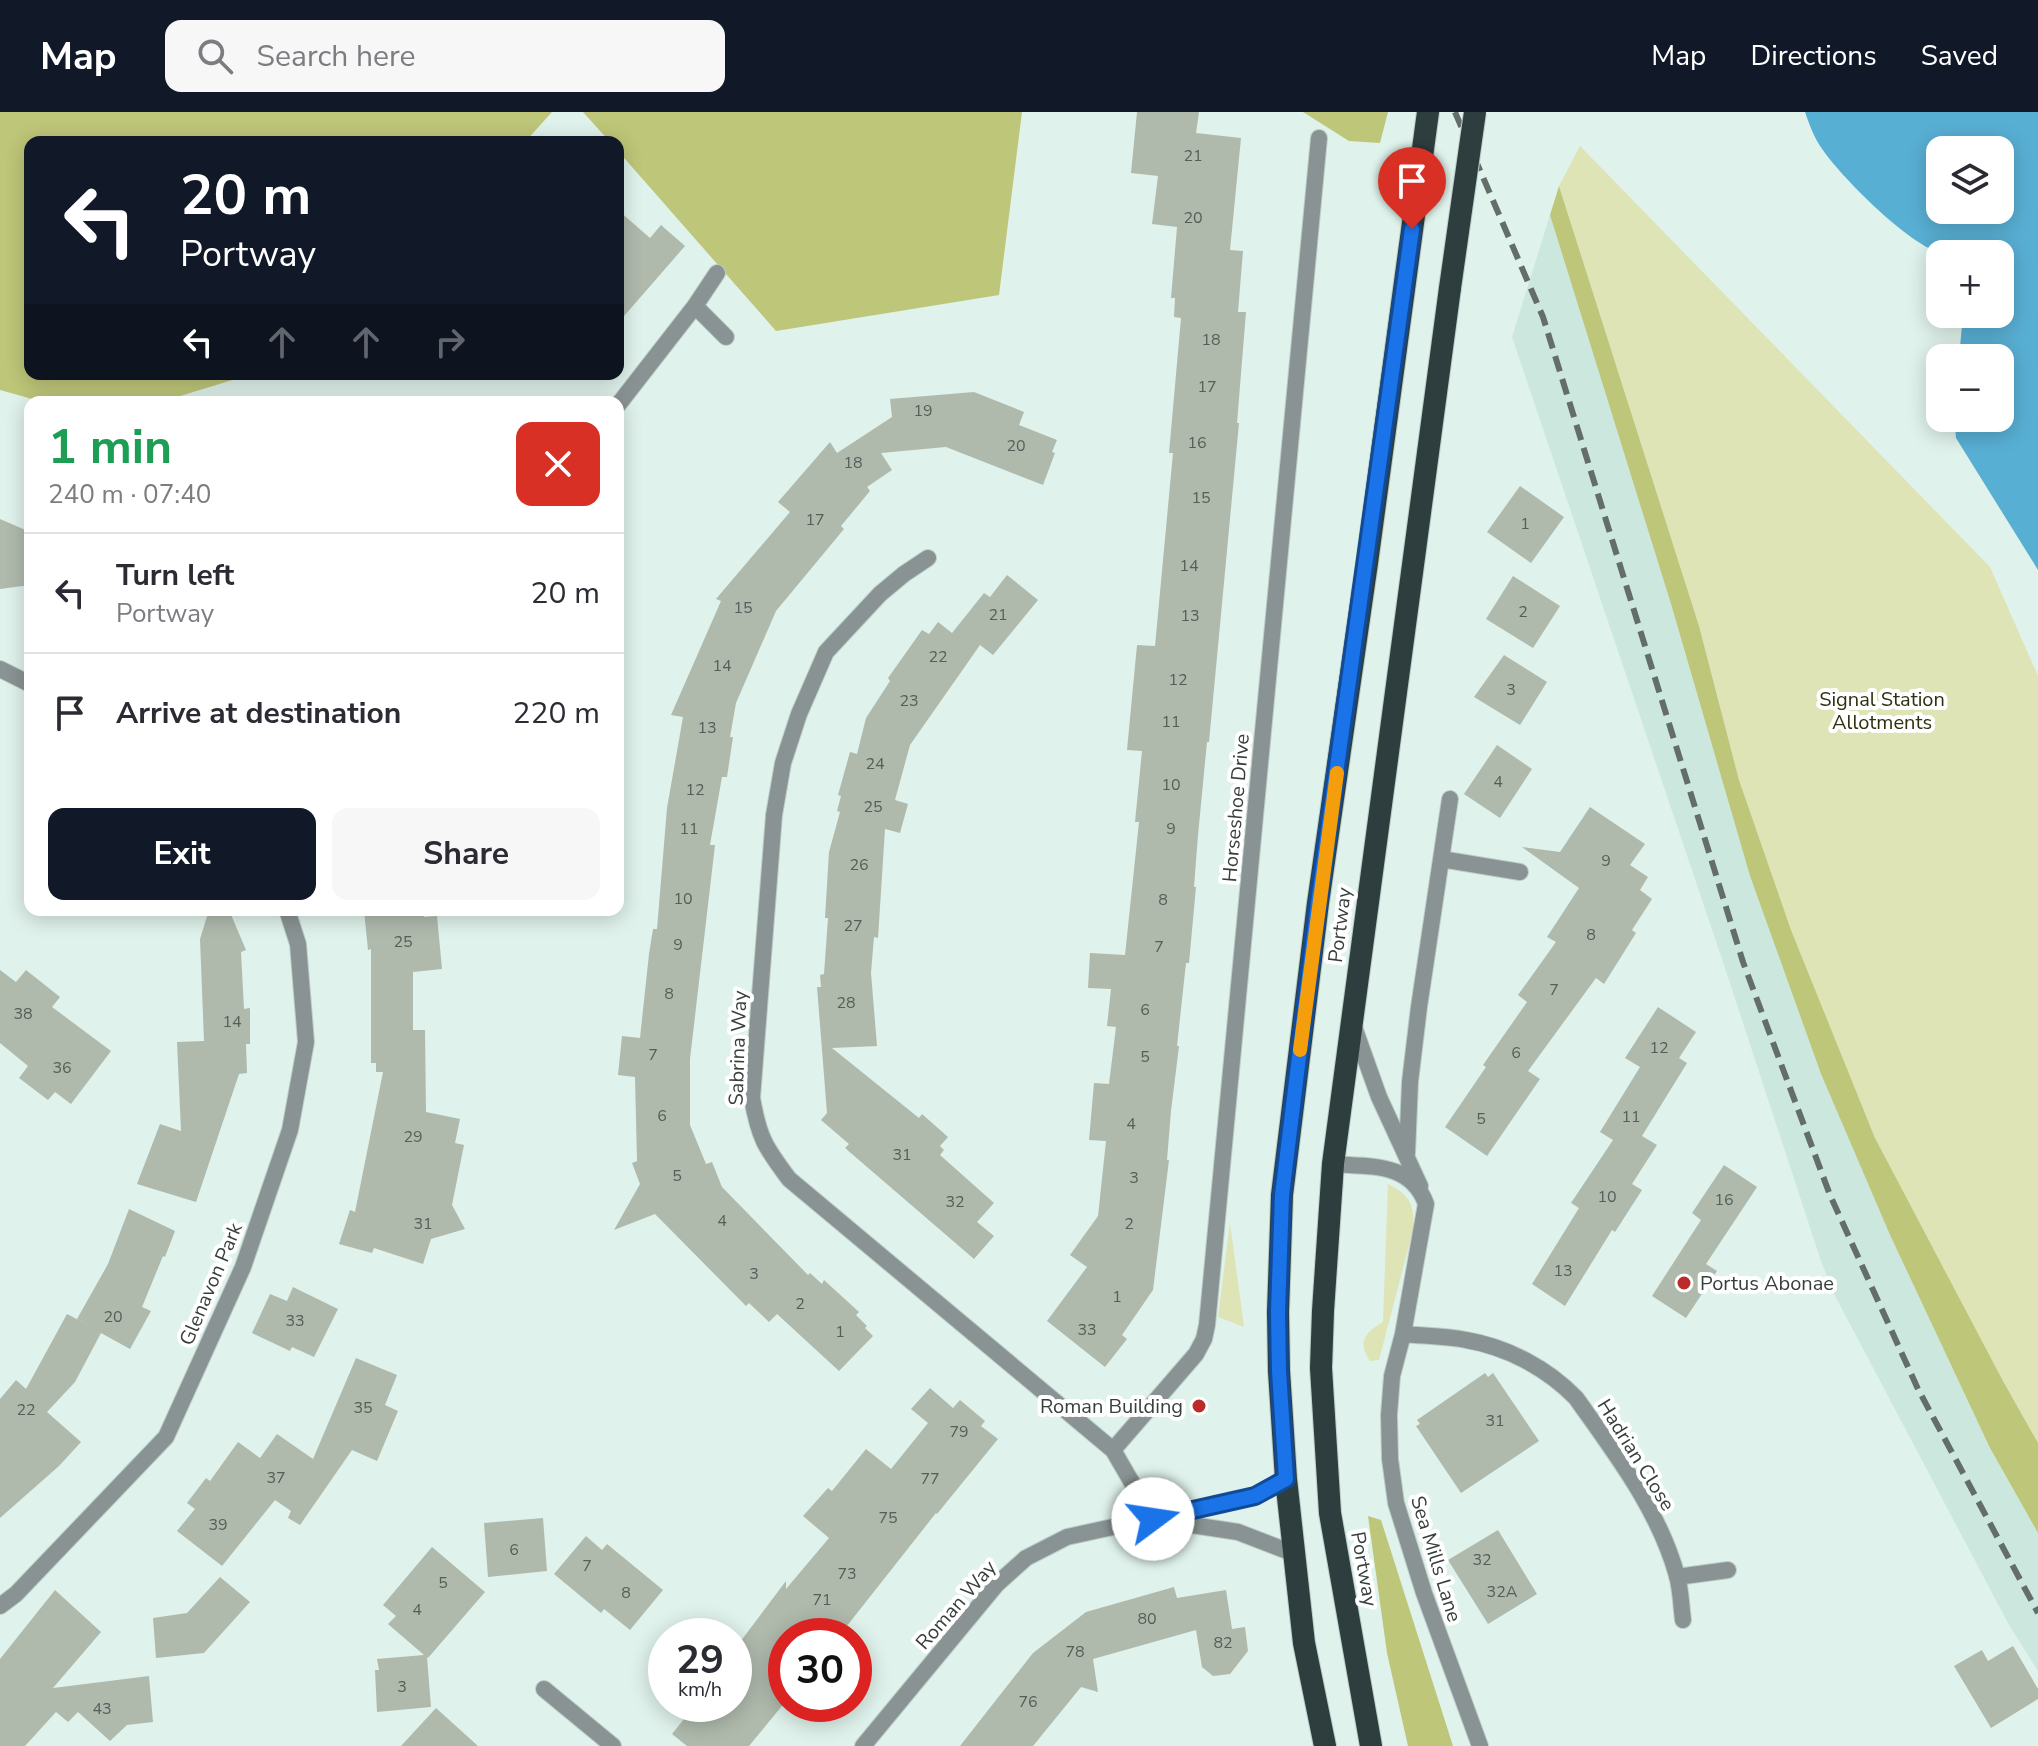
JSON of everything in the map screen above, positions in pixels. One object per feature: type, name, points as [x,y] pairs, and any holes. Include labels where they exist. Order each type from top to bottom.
[{"type":"highway","name":"Portway","points":[[1325,1746],[1304,1643],[1286,1479],[1278,1312],[1282,1195],[1318,903],[1428,112]]},
{"type":"highway","name":"Portway","points":[[1371,1746],[1330,1513],[1321,1368],[1333,1164],[1475,112]]},
{"type":"street","name":"Horseshoe Drive","points":[[1113,1450],[1196,1354],[1207,1325],[1319,138]]},
{"type":"street","points":[[624,397],[717,273]]},
{"type":"street","points":[[695,306],[726,337]]},
{"type":"street","name":"Sabrina Way","points":[[928,558],[880,594],[826,652],[799,714],[783,763],[774,815],[752,1098],[757,1126],[765,1147],[789,1179],[1113,1450],[1153,1519]]},
{"type":"street","points":[[0,669],[24,681]]},
{"type":"street","points":[[1407,1154],[1410,1082],[1450,799]]},
{"type":"street","points":[[1441,859],[1520,872]]},
{"type":"street","name":"Glenavon Park","points":[[0,1606],[16,1594],[166,1437],[243,1267],[290,1130],[306,1042],[298,944],[289,916]]},
{"type":"street","points":[[1352,1019],[1379,1097],[1407,1154],[1426,1204],[1403,1334]]},
{"type":"street","points":[[1333,1164],[1388,1169],[1400,1173],[1420,1188]]},
{"type":"street","name":"Sea Mills Lane","points":[[1403,1334],[1392,1376],[1389,1415],[1390,1459],[1396,1503],[1424,1593],[1480,1746]]},
{"type":"street","name":"Hadrian Close","points":[[1403,1334],[1466,1340],[1506,1352],[1538,1367],[1576,1398],[1627,1470],[1659,1530],[1677,1577],[1683,1620]]},
{"type":"street","name":"Roman Way","points":[[863,1746],[997,1584],[1026,1558],[1067,1537],[1255,1496],[1286,1479]]},
{"type":"street","name":"Roman Way","points":[[1153,1519],[1238,1532],[1295,1554]]},
{"type":"street","points":[[1677,1577],[1728,1570]]},
{"type":"street","points":[[544,1689],[613,1746]]},
{"type":"shaded area","points":[[1550,215],[1671,604],[1750,876],[1821,1074],[1890,1235],[1990,1448],[2038,1533],[2038,1671],[2009,1625],[1833,1292],[1820,1258],[1512,337]]},
{"type":"green space","points":[[0,112],[552,112],[530,136],[24,136],[24,380],[232,380],[180,396],[24,397],[0,390]]},
{"type":"green space","points":[[583,112],[1022,112],[999,295],[776,331],[624,158],[624,136],[605,136]]},
{"type":"green space","points":[[1303,112],[1388,112],[1380,143],[1349,141]]},
{"type":"green space","name":"Signal Station Allotments","points":[[1580,146],[1990,567],[2038,676],[2038,1443],[1875,1138],[1791,930],[1739,780],[1699,626],[1559,186]]},
{"type":"green space","points":[[1559,186],[1699,626],[1739,780],[1791,930],[1875,1138],[2038,1443],[2038,1533],[1990,1448],[1890,1235],[1821,1074],[1750,876],[1671,604],[1550,215]]},
{"type":"green space","points":[[1388,1184],[1410,1202],[1413,1230],[1379,1360],[1370,1361],[1364,1348],[1365,1338],[1383,1322]]},
{"type":"green space","points":[[1230,1223],[1244,1327],[1218,1317]]},
{"type":"green space","points":[[1368,1516],[1381,1520],[1453,1746],[1408,1746],[1387,1653]]},
{"type":"water","points":[[1805,112],[2038,112],[2038,570],[1956,438],[1955,432],[2014,432],[2014,344],[1960,344],[1962,328],[2014,328],[2014,240],[1926,240],[1926,247],[1874,206],[1839,170],[1817,141]]},
{"type":"building","points":[[1137,112],[1199,112],[1196,133],[1241,138],[1230,250],[1243,251],[1238,312],[1246,312],[1239,423],[1198,835],[1189,963],[1186,963],[1169,1160],[1153,1290],[1122,1335],[1127,1339],[1105,1367],[1047,1321],[1087,1267],[1070,1255],[1098,1216],[1106,1141],[1089,1140],[1094,1083],[1109,1084],[1116,1027],[1107,1026],[1111,989],[1088,988],[1090,953],[1125,955],[1139,822],[1135,822],[1142,751],[1127,750],[1137,645],[1155,646],[1173,453],[1169,453],[1181,318],[1174,317],[1175,298],[1171,298],[1177,227],[1152,224],[1158,176],[1131,173]]},
{"type":"building","points":[[624,215],[650,238],[661,225],[685,246],[624,316]]},
{"type":"building","points":[[974,392],[1024,412],[1019,425],[1057,440],[1043,485],[946,447],[881,453],[892,470],[867,487],[870,491],[841,526],[844,529],[776,611],[736,703],[727,777],[722,777],[710,845],[715,845],[690,1059],[690,1125],[706,1164],[712,1162],[722,1187],[808,1275],[810,1273],[822,1284],[824,1280],[859,1312],[856,1315],[873,1336],[839,1371],[777,1314],[769,1322],[749,1303],[746,1306],[655,1214],[614,1230],[640,1184],[632,1163],[637,1161],[635,1077],[618,1075],[622,1036],[640,1038],[649,954],[653,929],[657,929],[667,808],[683,717],[671,715],[721,601],[716,599],[790,512],[778,502],[830,442],[837,453],[892,417],[890,399]]},
{"type":"building","points":[[1520,486],[1564,517],[1531,563],[1487,532]]},
{"type":"building","points":[[0,519],[24,529],[24,586],[0,589]]},
{"type":"building","points":[[1007,575],[1038,600],[993,655],[980,645],[910,745],[895,800],[908,804],[900,833],[885,829],[878,938],[874,937],[871,973],[877,1046],[832,1048],[919,1118],[922,1114],[948,1137],[940,1146],[944,1150],[940,1155],[994,1203],[977,1222],[994,1236],[974,1259],[845,1148],[849,1144],[821,1120],[827,1113],[817,987],[821,987],[820,975],[824,974],[829,852],[840,812],[837,811],[841,796],[838,795],[850,752],[857,754],[866,718],[890,681],[888,678],[922,630],[929,634],[938,622],[952,633],[984,593],[990,597]]},
{"type":"building","points":[[1513,576],[1560,606],[1533,648],[1486,619]]},
{"type":"building","points":[[1504,655],[1547,682],[1520,725],[1474,697]]},
{"type":"building","points":[[1497,745],[1532,769],[1500,818],[1464,794]]},
{"type":"building","points":[[1590,807],[1645,844],[1630,865],[1648,877],[1640,890],[1652,899],[1632,930],[1636,933],[1604,984],[1596,978],[1528,1071],[1540,1079],[1487,1156],[1445,1127],[1527,1002],[1518,995],[1556,942],[1547,937],[1579,888],[1522,847],[1560,852]]},
{"type":"building","points":[[207,916],[232,916],[246,950],[241,952],[244,1009],[250,1008],[250,1044],[246,1044],[247,1073],[239,1074],[196,1202],[137,1184],[160,1124],[181,1131],[177,1042],[204,1041],[200,939]]},
{"type":"building","points":[[365,916],[437,916],[442,969],[413,972],[413,1030],[425,1030],[426,1112],[460,1119],[455,1143],[464,1145],[452,1205],[465,1229],[431,1239],[423,1264],[374,1248],[372,1253],[339,1244],[350,1210],[355,1212],[383,1072],[376,1072],[376,1063],[371,1063],[371,949],[368,950]]},
{"type":"building","points":[[0,970],[16,982],[26,970],[60,997],[52,1007],[111,1051],[71,1104],[55,1092],[48,1100],[19,1078],[28,1066],[0,1043]]},
{"type":"building","points":[[1658,1007],[1696,1032],[1679,1058],[1687,1063],[1642,1136],[1657,1145],[1632,1184],[1642,1190],[1615,1232],[1612,1230],[1565,1306],[1532,1284],[1579,1208],[1571,1203],[1613,1140],[1600,1132],[1640,1067],[1625,1058]]},
{"type":"building","points":[[1724,1165],[1757,1187],[1706,1264],[1717,1271],[1686,1318],[1652,1296],[1701,1220],[1692,1213]]},
{"type":"building","points":[[129,1209],[175,1231],[142,1307],[151,1311],[130,1349],[101,1333],[75,1382],[47,1412],[81,1442],[59,1466],[0,1518],[0,1399],[16,1380],[26,1389],[67,1314],[92,1327],[77,1319],[108,1264]]},
{"type":"building","points":[[293,1287],[338,1309],[314,1357],[292,1347],[290,1351],[252,1333],[270,1294],[287,1301]]},
{"type":"building","points":[[356,1358],[397,1375],[385,1405],[398,1411],[377,1461],[352,1450],[300,1525],[288,1518],[291,1511],[275,1500],[222,1566],[177,1531],[195,1509],[187,1503],[206,1478],[210,1481],[238,1442],[260,1458],[277,1434],[313,1459]]},
{"type":"building","points":[[1485,1373],[1488,1377],[1493,1373],[1539,1441],[1461,1493],[1416,1426],[1420,1424],[1417,1420]]},
{"type":"building","points":[[930,1388],[953,1408],[960,1400],[985,1421],[981,1426],[998,1439],[853,1618],[768,1618],[769,1722],[749,1746],[687,1746],[672,1734],[682,1722],[752,1722],[752,1626],[786,1581],[786,1589],[829,1538],[803,1516],[828,1488],[832,1491],[866,1449],[891,1469],[928,1423],[911,1409]]},
{"type":"building","points":[[543,1518],[547,1571],[488,1577],[484,1523]]},
{"type":"building","points":[[1498,1530],[1537,1594],[1488,1624],[1448,1560]]},
{"type":"building","points":[[586,1536],[602,1550],[607,1544],[663,1590],[630,1630],[604,1609],[601,1613],[554,1574]]},
{"type":"building","points":[[432,1547],[485,1592],[427,1657],[431,1707],[377,1712],[377,1659],[424,1655],[388,1624],[396,1616],[383,1605]]},
{"type":"building","points":[[220,1577],[250,1602],[204,1653],[156,1658],[153,1618],[187,1613]]},
{"type":"building","points":[[1174,1587],[1177,1598],[1226,1590],[1232,1629],[1245,1627],[1248,1651],[1230,1674],[1213,1676],[1202,1667],[1196,1630],[1093,1659],[1098,1692],[1081,1687],[1033,1746],[960,1746],[1033,1653],[1086,1612]]},
{"type":"building","points":[[55,1590],[101,1632],[53,1688],[149,1676],[153,1722],[127,1725],[110,1741],[78,1712],[68,1722],[56,1712],[25,1746],[0,1746],[0,1659]]},
{"type":"building","points":[[2013,1646],[2038,1689],[2038,1699],[1991,1728],[1954,1666],[1982,1650],[1988,1661]]},
{"type":"building","points":[[436,1708],[478,1746],[401,1746]]},
{"type":"railway","points":[[1455,112],[1543,317],[1743,962],[1830,1195],[1918,1389],[2038,1613]]},
{"type":"slow traffic","points":[[1300,1050],[1337,773]]},
{"type":"place","name":"Portus Abonae","points":[[1684,1283]]},
{"type":"place","name":"Roman Building","points":[[1199,1406]]},
{"type":"route","points":[[1153,1519],[1255,1496],[1286,1479],[1278,1312],[1282,1195],[1318,903],[1412,229]]}]
